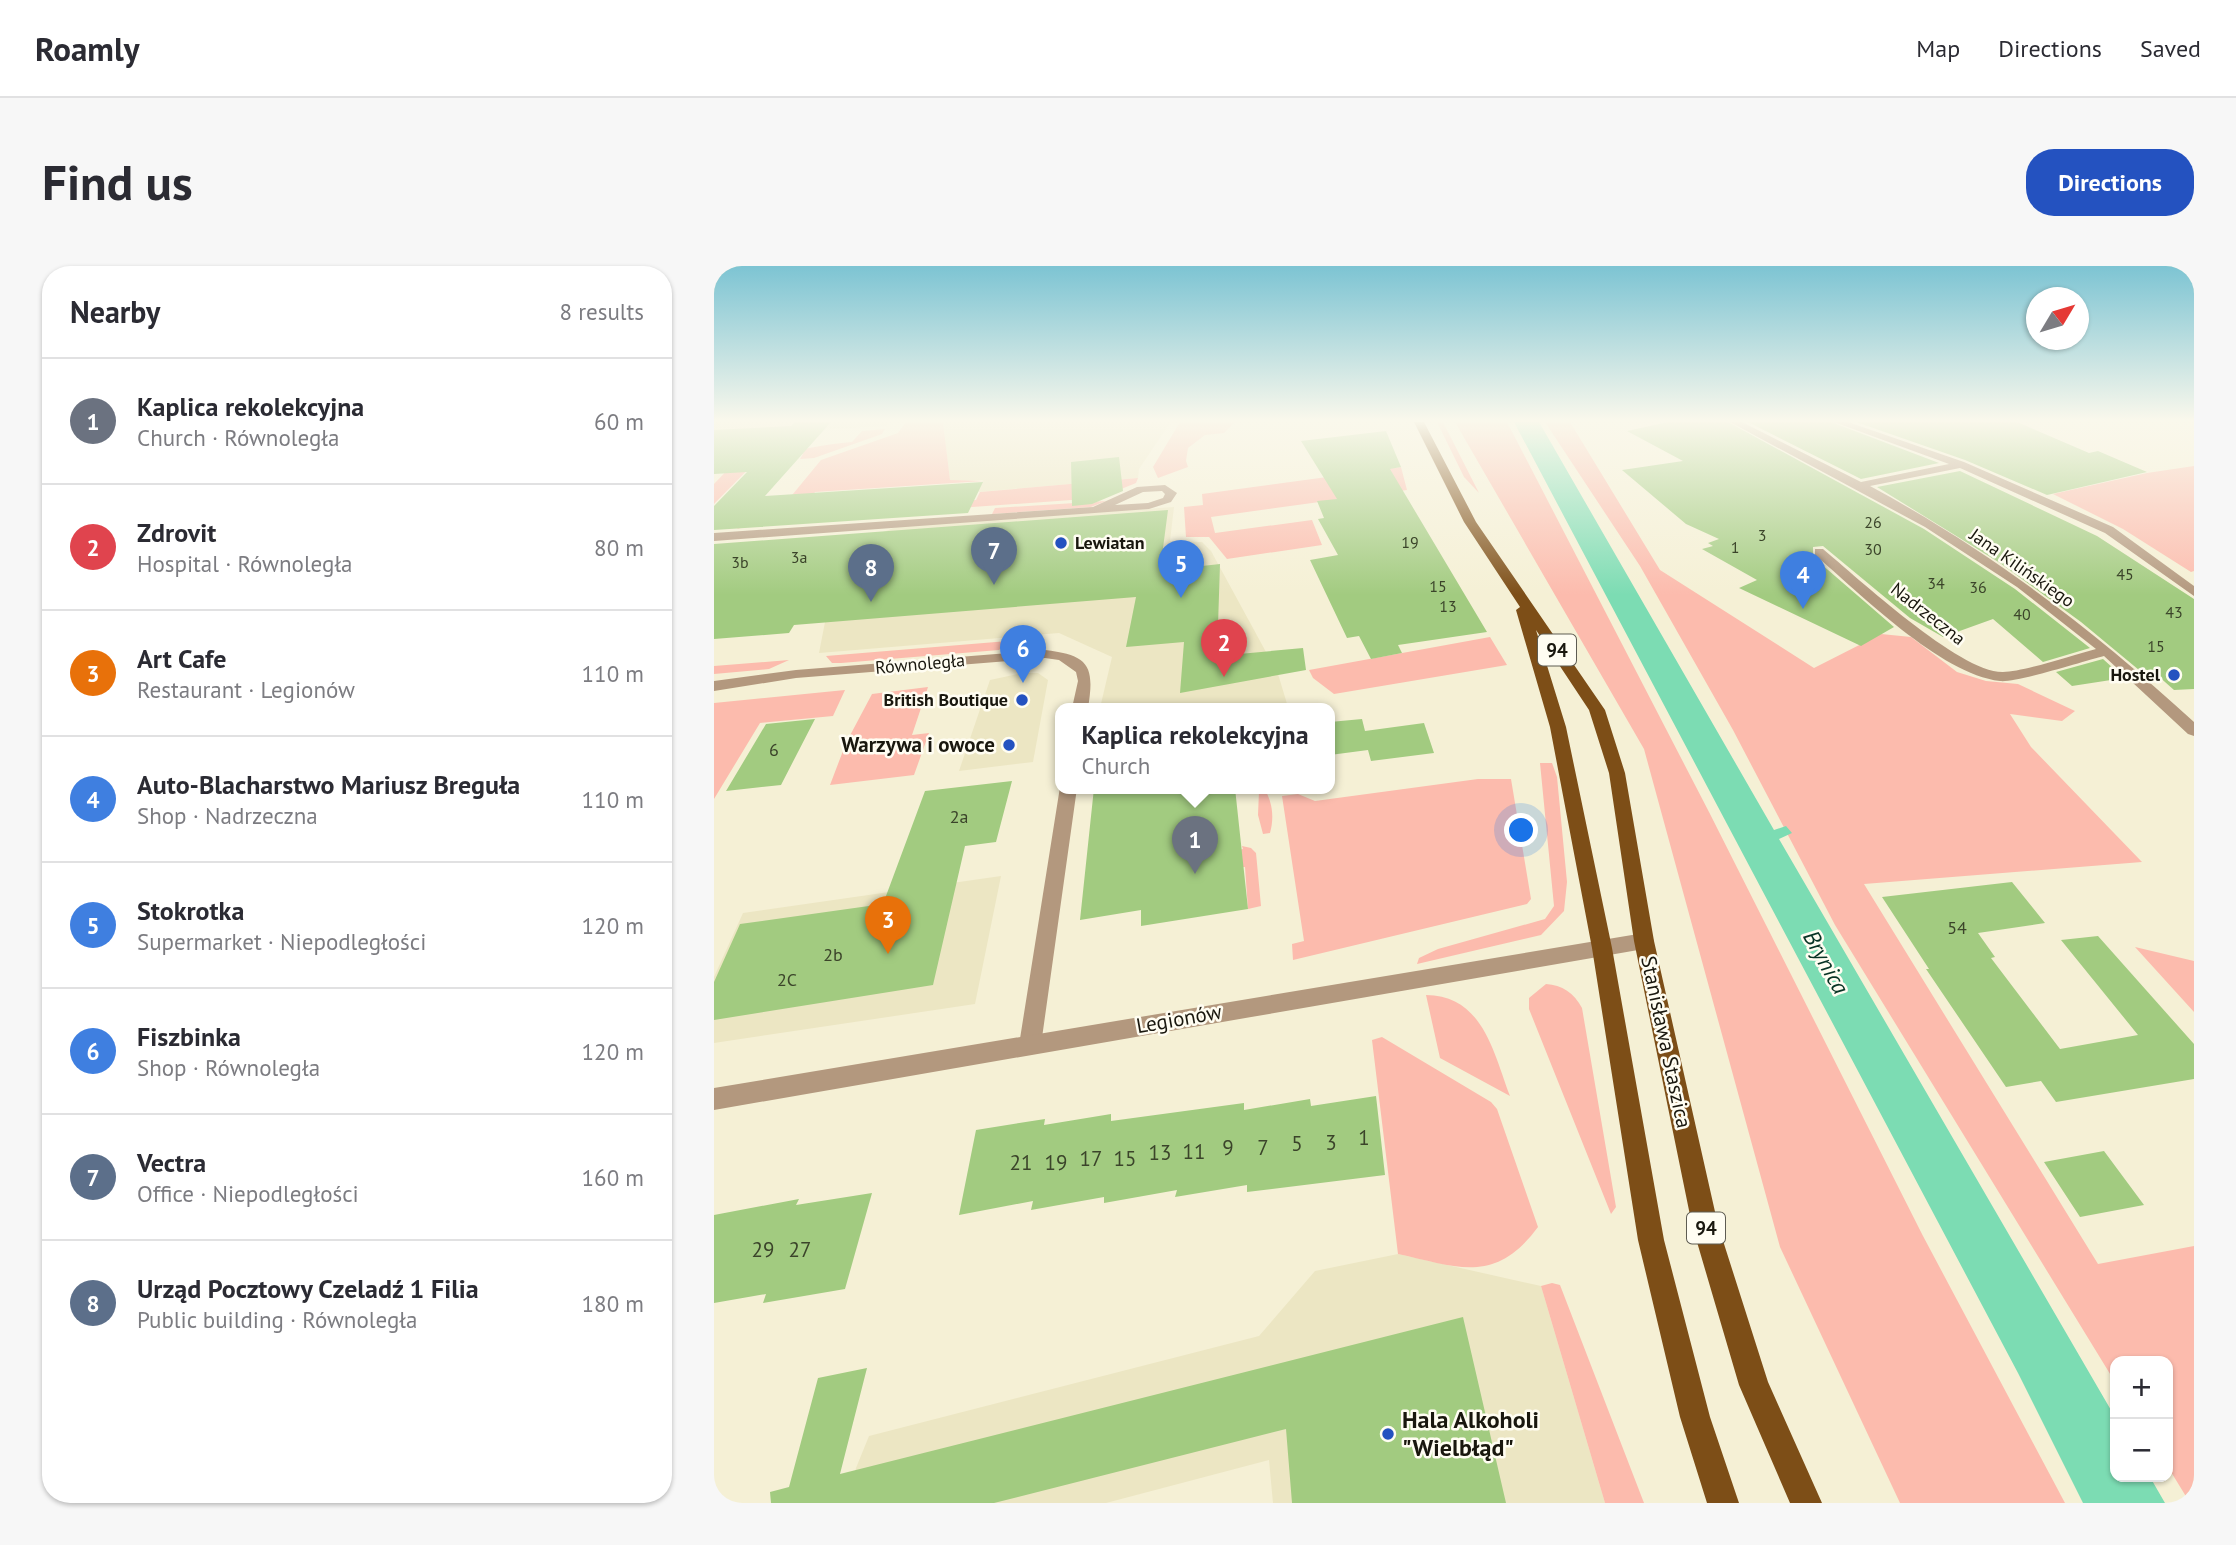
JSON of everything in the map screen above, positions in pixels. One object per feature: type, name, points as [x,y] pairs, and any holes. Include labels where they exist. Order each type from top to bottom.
[{"type":"main road","name":"Stanisława Staszica","points":[[1448,480],[1470,522],[1597,710],[1617,773],[1644,941],[1705,1225],[1754,1385],[1806,1503]]},
{"type":"main road","name":"Stanisława Staszica","points":[[1517,591],[1558,727],[1602,947],[1651,1240],[1695,1417],[1723,1503]]},
{"type":"street","name":"Jana Kilińskiego","points":[[1850,480],[1991,564],[2107,651],[2194,731]]},
{"type":"street","points":[[1861,485],[1886,480]]},
{"type":"street","points":[[1996,480],[2109,530],[2194,592]]},
{"type":"street","points":[[714,537],[879,525],[1095,510],[1149,506],[1167,500],[1171,493],[1165,488],[1141,489],[1095,510]]},
{"type":"street","name":"Nadrzeczna","points":[[1819,552],[1949,657],[1984,675],[2001,677],[2107,651]]},
{"type":"street","name":"Równoległa","points":[[714,686],[796,674],[1045,654],[1063,656],[1083,670],[1085,681],[1081,703]]},
{"type":"street","points":[[1030,1045],[1067,794]]},
{"type":"street","name":"Legionów","points":[[714,1099],[1644,941]]},
{"type":"shaded area","points":[[718,480],[738,480],[714,504],[714,484]]},
{"type":"shaded area","points":[[805,480],[983,481],[815,492],[801,512],[737,529],[752,512],[788,500]]},
{"type":"shaded area","points":[[950,480],[1118,480],[978,492],[983,480]]},
{"type":"shaded area","points":[[1137,480],[1136,483],[1099,498],[958,508],[961,501],[976,500],[980,492]]},
{"type":"shaded area","points":[[1307,480],[1404,480],[1407,490],[1211,517],[1215,533],[1312,520],[1322,545],[1227,559],[1209,537],[1186,537],[1184,507],[1203,505],[1202,494]]},
{"type":"shaded area","points":[[1467,480],[1472,480],[1479,493]]},
{"type":"shaded area","points":[[1488,480],[1537,480],[1709,812],[1923,1236],[2065,1503],[1900,1503],[1780,1247],[1644,749]]},
{"type":"shaded area","points":[[1583,480],[1605,480],[1660,570],[1814,668],[1881,634],[1911,637],[1957,672],[1986,681],[2018,684],[2075,711],[2062,721],[2010,714],[2031,747],[2142,862],[1864,884],[2098,1264],[2194,1246],[2194,1503],[2190,1503],[2173,1475],[2173,1356],[2110,1356],[2110,1374],[1835,925],[1733,730],[1640,566]]},
{"type":"shaded area","points":[[2117,480],[2194,480],[2194,571],[2191,572],[2123,529],[2053,494]]},
{"type":"shaded area","points":[[1106,501],[1091,507],[992,514],[995,508]]},
{"type":"shaded area","points":[[1174,507],[1170,541],[1202,542],[1211,551],[1278,674],[1287,703],[1101,703],[1112,657],[1059,633],[819,653],[825,622],[881,533],[898,526]]},
{"type":"shaded area","points":[[1490,637],[1507,665],[1334,694],[1313,678],[1309,670]]},
{"type":"shaded area","points":[[1008,641],[999,650],[841,663],[832,663],[826,656]]},
{"type":"shaded area","points":[[789,660],[769,669],[714,674],[714,666]]},
{"type":"shaded area","points":[[1022,673],[1038,673],[1048,680],[1033,762],[959,771],[990,680]]},
{"type":"shaded area","points":[[928,687],[912,735],[929,733],[914,775],[830,785],[846,743],[872,694]]},
{"type":"shaded area","points":[[845,690],[833,716],[760,723],[714,799],[714,703]]},
{"type":"shaded area","points":[[1540,763],[1552,763],[1557,777],[1567,882],[1564,911],[1541,935],[1417,964],[1419,958],[1438,949],[1545,919],[1554,906]]},
{"type":"shaded area","points":[[1478,779],[1511,779],[1531,899],[1527,904],[1293,960],[1292,944],[1304,941],[1282,796],[1298,794],[1315,801]]},
{"type":"shaded area","points":[[1259,794],[1267,794],[1272,817],[1270,833],[1263,834],[1258,815]]},
{"type":"shaded area","points":[[1242,846],[1251,848],[1256,853],[1261,906],[1248,909],[1245,867],[1233,868],[1233,851],[1243,849]]},
{"type":"shaded area","points":[[1001,876],[975,1004],[714,1043],[714,977],[743,913]]},
{"type":"shaded area","points":[[2135,947],[2194,961],[2194,1012]]},
{"type":"shaded area","points":[[1546,984],[1567,991],[1582,1008],[1616,1207],[1611,1214],[1529,1009],[1529,998]]},
{"type":"shaded area","points":[[1426,995],[1445,998],[1461,1005],[1473,1016],[1491,1045],[1510,1096],[1440,1058]]},
{"type":"shaded area","points":[[1382,1037],[1491,1102],[1497,1109],[1538,1227],[1506,1258],[1474,1267],[1398,1254],[1372,1040]]},
{"type":"shaded area","points":[[1398,1254],[1541,1286],[1605,1503],[1273,1503],[1269,1460],[1106,1503],[848,1503],[856,1468],[869,1436],[1259,1336],[1315,1271]]},
{"type":"shaded area","points":[[1552,1283],[1560,1285],[1644,1503],[1605,1503],[1541,1286]]},
{"type":"water","name":"Brynica","points":[[1545,480],[1572,480],[1774,830],[1786,826],[1792,833],[1779,839],[2110,1408],[2110,1482],[2153,1482],[2165,1503],[2083,1503],[2018,1373]]},
{"type":"building","points":[[740,480],[780,480],[765,496],[983,482],[968,513],[714,530],[714,506]]},
{"type":"building","points":[[1071,480],[1122,480],[1123,491],[1092,504],[1072,506]]},
{"type":"building","points":[[1325,480],[1396,480],[1487,632],[1398,645],[1402,653],[1371,659],[1359,636],[1347,638],[1310,560],[1338,555],[1318,519],[1324,518],[1317,501],[1337,499]]},
{"type":"building","points":[[1634,480],[1834,480],[1924,529],[2015,589],[2090,648],[2043,662],[1993,619],[1943,637],[1910,618],[1823,546],[1813,547],[1813,557],[1894,627],[1861,646],[1739,588],[1757,580],[1702,549],[1713,546],[1708,543],[1719,539],[1686,524]]},
{"type":"building","points":[[1915,480],[1978,480],[2097,536],[2194,599],[2194,689],[2174,690],[2156,674],[2145,675],[2081,622],[2000,563],[1877,487]]},
{"type":"building","points":[[2011,480],[2113,480],[2047,495]]},
{"type":"building","points":[[1168,510],[1163,548],[1202,566],[1220,564],[1217,656],[1303,648],[1306,670],[1180,693],[1184,642],[1126,647],[1136,597],[794,625],[789,633],[714,639],[714,544]]},
{"type":"building","points":[[2103,659],[2124,678],[2072,686],[2056,672]]},
{"type":"building","points":[[815,719],[781,785],[726,791],[766,724]]},
{"type":"building","points":[[1362,719],[1365,731],[1424,723],[1434,753],[1371,761],[1368,750],[1335,754],[1335,722]]},
{"type":"building","points":[[1012,781],[996,842],[965,846],[933,985],[714,1020],[714,982],[740,924],[883,904],[925,791]]},
{"type":"building","points":[[1093,794],[1236,794],[1248,909],[1141,926],[1141,910],[1080,920]]},
{"type":"building","points":[[2012,882],[2045,923],[1978,933],[1995,957],[1991,958],[2060,1049],[2138,1035],[2061,940],[2098,936],[2194,1044],[2194,1079],[2056,1102],[2041,1081],[2006,1087],[1926,969],[1929,969],[1882,897]]},
{"type":"building","points":[[1376,1096],[1385,1175],[1247,1192],[1247,1185],[1175,1197],[1177,1190],[1104,1203],[1104,1197],[1031,1210],[1033,1201],[959,1215],[976,1130],[1045,1119],[1044,1125],[1111,1114],[1111,1121],[1244,1103],[1244,1110],[1310,1099],[1311,1106]]},
{"type":"building","points":[[2104,1151],[2144,1205],[2080,1217],[2044,1162]]},
{"type":"building","points":[[872,1193],[845,1289],[763,1303],[766,1294],[714,1303],[714,1215],[799,1199],[796,1205]]},
{"type":"building","points":[[1463,1317],[1506,1503],[1292,1503],[1286,1429],[994,1503],[771,1503],[770,1492],[789,1487],[818,1378],[867,1368],[840,1474]]},
{"type":"place","name":"Lewiatan","points":[[1061,543]]},
{"type":"place","name":"Vectra","points":[[994,585]]},
{"type":"place","name":"Stokrotka","points":[[1181,598]]},
{"type":"place","name":"Urząd Pocztowy Czeladź 1 Filia","points":[[871,602]]},
{"type":"place","name":"Auto-Blacharstwo Mariusz Breguła","points":[[1803,609]]},
{"type":"place","name":"Hostel","points":[[2174,675]]},
{"type":"place","name":"Zdrovit","points":[[1224,677]]},
{"type":"place","name":"Fiszbinka","points":[[1023,683]]},
{"type":"place","name":"British Boutique","points":[[1022,700]]},
{"type":"place","name":"Warzywa i owoce","points":[[1009,745]]},
{"type":"place","name":"Kaplica rekolekcyjna","points":[[1195,874]]},
{"type":"place","name":"Art Cafe","points":[[888,954]]},
{"type":"place","name":"Hala Alkoholi \"Wielbłąd\"","points":[[1388,1434]]}]
